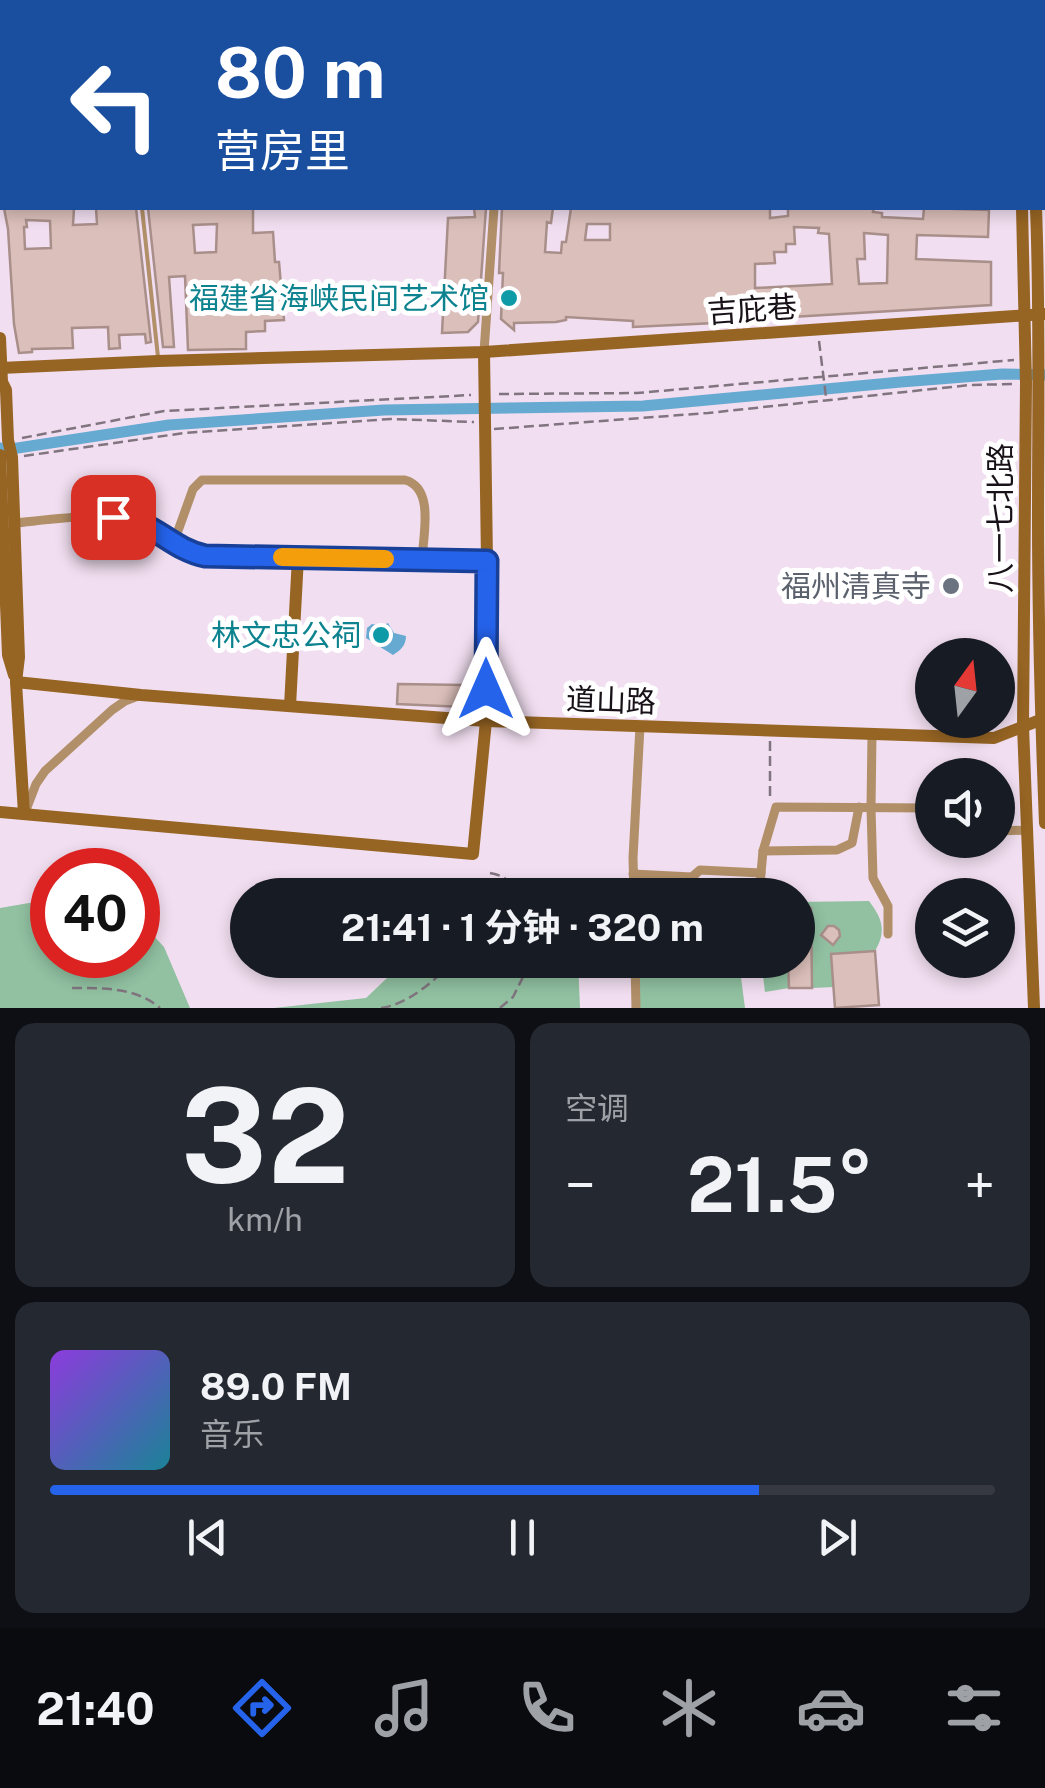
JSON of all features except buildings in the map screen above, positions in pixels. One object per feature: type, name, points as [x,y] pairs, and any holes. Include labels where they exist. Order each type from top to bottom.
[{"type":"street","points":[[0,812],[473,854],[486,721],[484,352],[494,210]]},
{"type":"street","name":"八一七北路","points":[[1022,210],[1025,316],[1032,343],[1024,726],[1034,1008]]},
{"type":"street","name":"八一七北路","points":[[1030,393],[1026,360],[1042,314],[1036,210]]},
{"type":"street","name":"吉庇巷","points":[[1,376],[158,361],[484,352],[1042,314]]},
{"type":"street","points":[[0,338],[8,440],[1,493],[8,655],[16,682]]},
{"type":"street","points":[[1030,393],[1038,520],[1045,823]]},
{"type":"street","points":[[4,457],[15,523],[19,657],[16,682],[24,814]]},
{"type":"street","points":[[174,542],[192,488],[202,480],[405,480],[417,484],[424,500],[422,560]]},
{"type":"street","points":[[15,523],[122,518],[145,524],[205,556],[487,561]]},
{"type":"street","points":[[290,706],[298,557]]},
{"type":"street","name":"道山路","points":[[16,682],[486,721],[994,738],[1043,718]]},
{"type":"street","points":[[24,814],[45,771],[112,710],[141,695]]},
{"type":"street","points":[[633,878],[640,726]]},
{"type":"street","points":[[872,734],[872,878],[888,906],[888,934]]},
{"type":"street","points":[[761,878],[763,851],[776,807],[915,808]]},
{"type":"street","points":[[763,851],[838,850],[852,843],[858,807]]},
{"type":"street","points":[[1015,830],[1028,830]]},
{"type":"street","points":[[633,874],[692,877],[700,870],[761,873]]},
{"type":"street","points":[[635,978],[636,1008]]},
{"type":"lane","points":[[142,210],[158,361]]},
{"type":"path","points":[[818,329],[826,400]]},
{"type":"path","points":[[8,440],[164,411],[484,394],[637,394],[1026,360]]},
{"type":"path","points":[[4,457],[53,454],[184,433],[392,420],[473,421],[485,430],[708,413],[970,385],[1030,393]]},
{"type":"path","points":[[770,730],[769,796],[776,807]]},
{"type":"path","points":[[490,873],[506,878]]},
{"type":"path","points":[[381,1008],[408,998],[437,978]]},
{"type":"path","points":[[500,1008],[513,997],[522,978]]},
{"type":"path","points":[[72,988],[117,988],[160,1008]]},
{"type":"green space","points":[[869,901],[881,925],[875,951],[832,954],[834,987],[812,988],[815,902]]},
{"type":"green space","points":[[30,903],[30,978],[160,978],[160,943],[190,1008],[0,1008],[0,908]]},
{"type":"green space","points":[[387,978],[579,978],[580,1008],[274,1008],[366,998]]},
{"type":"green space","points":[[635,978],[741,978],[745,1008],[636,1008]]},
{"type":"green space","points":[[763,978],[789,978],[789,988],[765,992]]},
{"type":"water","points":[[388,623],[394,633],[406,636],[403,647],[393,655],[366,638],[367,628],[372,624]]},
{"type":"waterway","points":[[0,448],[169,425],[384,410],[643,406],[1002,374],[1045,375]]},
{"type":"slow traffic","points":[[282,557],[385,559]]},
{"type":"place","name":"福建省海峡民间艺术馆","points":[[509,298]]},
{"type":"place","name":"福州清真寺","points":[[951,586]]},
{"type":"place","name":"林文忠公祠","points":[[381,635]]},
{"type":"route","points":[[113,517],[145,524],[205,556],[487,561],[486,689]]}]
